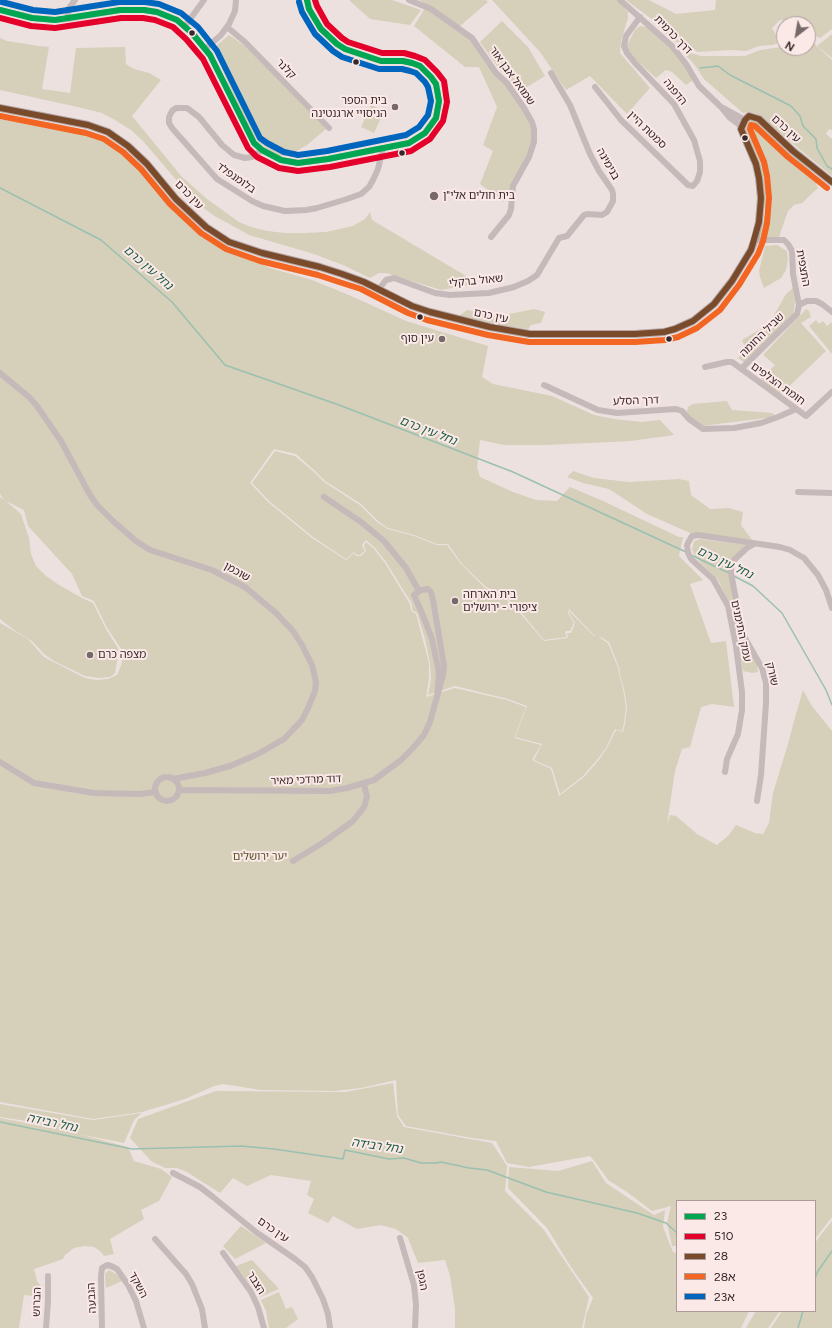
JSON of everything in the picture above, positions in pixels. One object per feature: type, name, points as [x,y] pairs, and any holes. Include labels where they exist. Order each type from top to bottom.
[{"type":"main road","name":"עין כרם","points":[[0,108],[88,125],[108,132],[128,146],[147,164],[176,199],[206,228],[229,242],[262,253],[320,266],[364,282],[419,308],[509,331],[541,334],[654,333],[676,329],[693,321],[714,304],[732,281],[751,250],[761,211],[760,184],[756,164],[744,138],[743,123],[748,116],[759,119],[793,151],[832,182]]},
{"type":"street","points":[[67,20],[69,8],[75,0]]},
{"type":"street","points":[[185,26],[204,0]]},
{"type":"street","points":[[206,48],[227,27],[235,11],[236,0]]},
{"type":"street","points":[[0,10],[43,20],[67,20],[120,10],[144,10],[166,15],[185,26],[206,48],[216,64],[254,143],[262,150],[281,160],[298,164],[307,163],[409,143],[423,134],[436,118],[440,101],[436,84],[425,71],[412,63],[403,61],[381,61],[350,51],[337,44],[321,29],[309,9],[307,0]]},
{"type":"street","name":"שמואל אבן אור","points":[[409,0],[431,9],[472,38],[496,73],[507,83],[524,108],[534,129],[534,142],[529,157],[513,186],[511,209],[491,236]]},
{"type":"street","name":"דרך כרמית","points":[[620,0],[672,46],[686,64],[699,86],[721,107],[729,117],[743,123]]},
{"type":"street","name":"הדפנה","points":[[640,17],[626,36],[624,46],[627,53],[635,63],[674,104],[694,140],[700,161],[700,172],[697,181],[693,186],[688,185]]},
{"type":"street","name":"קלנר","points":[[227,27],[245,42],[329,128]]},
{"type":"street","name":"בנימינה","points":[[551,73],[570,105],[590,154],[613,194],[613,201],[604,214],[584,215],[567,236],[559,238]]},
{"type":"street","name":"סמטת היין","points":[[595,87],[621,120],[688,185]]},
{"type":"street","name":"בלומנפלד","points":[[262,150],[246,158],[234,155],[222,145],[199,118],[187,108],[176,108],[172,111],[169,117],[169,123],[172,128],[217,179],[252,201],[268,208],[285,211],[317,208],[347,200],[361,194],[369,187],[373,180],[378,169],[383,148]]},
{"type":"street","name":"שאול ברקלי","points":[[378,289],[386,280],[394,278],[435,293],[450,295],[506,289],[521,284],[537,275],[559,238]]},
{"type":"street","name":"התצפית","points":[[755,239],[784,240],[788,244],[792,251],[793,274],[799,305]]},
{"type":"street","points":[[799,305],[807,301],[816,301],[832,312]]},
{"type":"street","name":"שביל החומה","points":[[742,369],[797,314],[799,305]]},
{"type":"street","name":"חומת הצלפים","points":[[705,367],[732,362],[806,416],[832,392]]},
{"type":"street","name":"שוכמן","points":[[0,373],[37,406],[61,441],[90,495],[97,505],[113,521],[136,541],[150,550],[212,570],[244,587],[276,613],[293,631],[312,665],[316,682],[315,691],[302,720],[284,739],[258,754],[230,766],[205,773],[172,779]]},
{"type":"street","name":"דרך הסלע","points":[[544,385],[598,410],[617,413],[676,409],[682,411],[689,419],[703,429],[734,428],[761,423],[796,409]]},
{"type":"street","points":[[798,492],[832,493]]},
{"type":"street","points":[[324,497],[361,522],[384,541],[406,568],[419,591]]},
{"type":"street","name":"עמק התימנים","points":[[725,772],[727,759],[738,734],[742,710],[742,692],[736,646],[728,606],[723,596],[713,579],[691,559],[688,553],[687,546],[692,536],[698,535],[790,550],[804,558],[821,580],[832,608]]},
{"type":"street","name":"שורק","points":[[754,544],[735,559],[731,573],[742,631],[762,668],[766,684],[761,775],[757,801]]},
{"type":"street","name":"דוד מרדכי מאיר","points":[[179,790],[330,791],[364,784],[374,780],[386,772],[412,749],[424,735],[430,722],[437,698],[443,675],[444,666],[433,600],[431,592],[428,589],[419,591],[414,595],[432,639],[438,673],[437,698]]},
{"type":"street","points":[[0,762],[34,783],[94,793],[140,794],[156,792]]},
{"type":"street","points":[[165,778],[172,779],[178,784],[179,790],[174,799],[166,801],[160,798],[156,792],[156,788],[159,781],[165,778]]},
{"type":"street","points":[[294,860],[324,842],[353,821],[364,807],[367,797],[364,784]]},
{"type":"street","name":"עין כרם","points":[[173,1173],[213,1196],[250,1227],[305,1267],[323,1299],[328,1314],[330,1328]]},
{"type":"street","name":"הגפן","points":[[400,1238],[414,1285],[416,1305],[415,1328]]},
{"type":"street","points":[[155,1240],[186,1274],[192,1284],[202,1309],[205,1328]]},
{"type":"street","name":"הצבר","points":[[223,1253],[255,1300],[261,1314],[264,1328]]},
{"type":"street","name":"השקד","points":[[102,1268],[107,1265],[113,1266],[124,1278],[136,1301],[144,1328]]},
{"type":"street","name":"הגבעה","points":[[102,1268],[100,1283],[102,1328]]},
{"type":"street","name":"הברוש","points":[[46,1328],[48,1276]]},
{"type":"green space","points":[[349,0],[392,0],[421,10],[410,25],[370,19]]},
{"type":"green space","points":[[419,0],[486,0],[488,2],[460,26]]},
{"type":"green space","points":[[492,0],[617,0],[628,12],[628,18],[621,41],[620,53],[650,88],[627,114],[590,76],[566,90],[540,52]]},
{"type":"green space","points":[[626,0],[649,0],[676,14],[715,10],[716,0],[832,0],[832,29],[820,38],[816,36],[816,16],[776,16],[776,24],[772,28],[776,35],[776,44],[759,46],[746,51],[732,50],[697,52],[689,45],[673,41],[653,20]]},
{"type":"green space","points":[[425,8],[467,35],[506,85],[527,117],[532,131],[531,146],[504,202],[480,184],[493,151],[483,145],[497,107],[479,67],[465,67],[414,26]]},
{"type":"green space","points":[[502,21],[528,47],[545,76],[519,92],[508,77],[500,70],[480,42]]},
{"type":"green space","points":[[640,26],[646,27],[658,35],[675,50],[693,80],[686,85],[672,72],[666,70],[656,78],[635,59],[629,51],[627,45],[635,30]]},
{"type":"green space","points":[[832,34],[832,58],[817,46]]},
{"type":"green space","points":[[229,35],[245,46],[326,129],[307,145],[293,153],[280,157],[257,141],[247,125],[213,49]]},
{"type":"green space","points":[[0,38],[7,41],[49,47],[42,89],[70,93],[76,48],[125,47],[126,64],[134,69],[149,73],[161,80],[132,116],[182,177],[207,199],[239,222],[267,231],[285,233],[326,232],[353,226],[365,219],[370,212],[372,220],[466,276],[470,285],[441,290],[386,273],[379,273],[370,278],[343,265],[314,254],[249,235],[213,215],[201,206],[190,196],[143,141],[131,130],[115,120],[102,113],[0,90]]},
{"type":"green space","points":[[816,45],[832,60],[832,130],[829,129],[826,134],[832,139],[832,176],[757,114],[749,112],[743,113],[704,79],[694,64],[681,50],[701,56],[745,56],[760,50],[776,48],[776,56],[816,56]]},
{"type":"green space","points":[[371,105],[384,111],[374,133],[361,127]]},
{"type":"green space","name":"יער ירושלים","points":[[0,114],[42,126],[89,134],[111,145],[145,172],[166,197],[196,226],[227,249],[270,268],[312,280],[406,321],[488,346],[482,377],[493,384],[552,396],[594,415],[642,422],[660,420],[674,435],[631,441],[546,445],[504,445],[480,440],[477,467],[480,477],[513,492],[536,500],[557,501],[570,487],[679,537],[683,537],[679,556],[703,580],[690,584],[711,643],[726,641],[734,707],[712,704],[701,707],[690,747],[682,749],[675,771],[667,824],[670,815],[676,816],[697,834],[717,845],[729,835],[736,825],[755,833],[763,834],[769,823],[773,793],[803,690],[812,706],[832,731],[832,1217],[816,1238],[816,1200],[676,1200],[676,1246],[672,1246],[667,1223],[671,1206],[652,1211],[608,1180],[590,1156],[529,1167],[507,1163],[496,1141],[406,1126],[398,1115],[396,1080],[361,1088],[335,1091],[261,1090],[223,1084],[214,1086],[185,1099],[142,1112],[93,1119],[0,1102],[0,623],[28,639],[44,657],[85,678],[96,680],[108,679],[117,675],[122,663],[123,652],[106,626],[94,601],[82,596],[72,574],[28,526],[24,510],[6,501],[21,514],[29,538],[31,554],[36,566],[46,576],[59,585],[93,603],[106,629],[119,650],[115,673],[110,677],[99,678],[85,676],[54,661],[44,654],[32,641],[0,619],[0,497],[4,500],[0,494]],"holes":[[[274,449],[296,454],[325,481],[361,504],[378,521],[388,528],[414,535],[437,544],[448,544],[462,564],[486,587],[505,596],[520,611],[544,640],[567,636],[565,633],[566,631],[570,631],[574,623],[568,613],[569,609],[594,635],[609,642],[620,670],[624,689],[627,707],[625,724],[623,732],[616,730],[607,748],[584,777],[559,796],[551,769],[532,760],[541,745],[514,738],[526,707],[507,700],[455,688],[426,697],[429,679],[429,663],[416,614],[411,611],[410,604],[385,563],[374,549],[366,542],[364,545],[366,551],[361,556],[356,556],[354,553],[346,560],[312,538],[268,502],[250,483]]]},
{"type":"green space","points":[[753,119],[811,171],[818,188],[802,203],[794,205],[788,211],[779,237],[759,238],[765,215],[764,198],[744,133],[746,123]]},
{"type":"green space","points":[[777,245],[787,251],[788,259],[786,270],[781,278],[764,288],[759,271],[765,246]]},
{"type":"green space","points":[[793,288],[795,302],[793,315],[744,362],[738,358],[746,349],[742,340],[769,324],[786,294]]},
{"type":"green space","points":[[534,309],[545,312],[541,323],[531,325],[528,329],[459,316],[467,310],[500,316]]},
{"type":"green space","points":[[806,309],[809,311],[811,317],[801,323],[826,351],[780,395],[761,379],[775,365],[763,355]]},
{"type":"green space","points":[[816,320],[819,324],[823,321],[827,326],[832,322],[832,354],[809,326]]},
{"type":"green space","points":[[727,401],[732,410],[773,413],[774,417],[702,426],[692,419],[687,412],[688,407],[693,404]]},
{"type":"green space","points":[[275,451],[295,456],[324,482],[360,505],[377,522],[388,529],[414,536],[437,545],[447,545],[461,564],[485,588],[504,597],[544,641],[567,638],[567,633],[571,633],[575,623],[569,611],[594,636],[597,636],[608,643],[619,670],[623,689],[626,707],[624,723],[622,731],[615,729],[606,748],[583,776],[560,794],[552,768],[534,760],[542,744],[515,737],[527,706],[508,699],[455,686],[428,695],[431,679],[430,663],[425,639],[417,613],[412,610],[412,604],[386,562],[375,548],[366,540],[362,545],[365,551],[360,555],[357,555],[354,552],[346,559],[313,537],[269,501],[252,483]]},
{"type":"green space","points":[[573,471],[594,478],[629,482],[679,479],[689,481],[691,495],[710,509],[728,508],[743,512],[741,525],[752,540],[690,533],[647,514],[609,489],[583,483],[567,477]]},
{"type":"green space","points":[[700,539],[746,545],[734,557],[730,564],[740,632],[757,664],[758,672],[752,673],[743,671],[728,600],[718,580],[695,557],[692,549],[694,541]]},
{"type":"green space","points":[[393,1083],[397,1116],[404,1127],[492,1143],[507,1166],[505,1191],[544,1230],[589,1297],[582,1328],[455,1328],[455,1309],[450,1276],[445,1260],[418,1263],[408,1238],[396,1229],[381,1225],[357,1229],[333,1216],[328,1223],[308,1213],[314,1199],[307,1195],[311,1181],[271,1175],[247,1186],[233,1178],[220,1193],[187,1172],[177,1168],[165,1168],[151,1161],[130,1138],[138,1119],[216,1091],[345,1092]]},
{"type":"green space","points":[[0,1104],[93,1120],[142,1113],[134,1120],[124,1143],[78,1134],[128,1147],[134,1161],[161,1169],[172,1177],[159,1201],[141,1210],[144,1219],[110,1239],[114,1254],[104,1256],[94,1247],[85,1246],[74,1248],[65,1255],[63,1259],[34,1269],[37,1281],[42,1288],[43,1297],[24,1295],[19,1328],[0,1328],[0,1118],[58,1129],[33,1122],[0,1117]]},
{"type":"green space","points":[[592,1161],[606,1183],[654,1215],[665,1210],[663,1227],[673,1252],[676,1253],[676,1312],[749,1312],[741,1328],[584,1328],[586,1315],[593,1298],[571,1267],[547,1228],[508,1188],[509,1167],[558,1171]]},
{"type":"green space","points":[[832,1221],[832,1328],[771,1328],[781,1312],[816,1312],[816,1242]]},
{"type":"green space","points":[[241,1226],[266,1243],[235,1259],[223,1246]]},
{"type":"green space","points":[[252,1260],[279,1289],[260,1297],[236,1266]]},
{"type":"green space","points":[[109,1270],[116,1274],[122,1281],[106,1288],[105,1274]]},
{"type":"green space","points":[[279,1292],[286,1309],[292,1307],[298,1319],[286,1328],[269,1328],[266,1311],[261,1300]]},
{"type":"green space","points":[[755,1312],[779,1312],[768,1328],[746,1328]]},
{"type":"waterway","points":[[700,68],[718,66],[730,75],[791,106],[800,116],[803,126],[816,139],[817,148],[827,166],[832,169]]},
{"type":"waterway","name":"נחל עין כרם","points":[[0,188],[101,240],[172,302],[225,365],[339,405],[513,472],[686,552]]},
{"type":"waterway","name":"נחל עין כרם","points":[[691,555],[729,573]]},
{"type":"waterway","name":"נחל עין כרם","points":[[734,576],[753,586],[782,613],[826,690],[832,705]]},
{"type":"waterway","name":"נחל רבידה","points":[[0,1122],[132,1149],[241,1146],[343,1159],[345,1150],[389,1159],[404,1158],[421,1163],[441,1162],[487,1170],[546,1192],[637,1213],[666,1223],[676,1232]]},
{"type":"waterway","points":[[816,1276],[832,1251]]},
{"type":"waterway","points":[[798,1328],[803,1312]]},
{"type":"transit line","name":"23","points":[[0,10],[32,18],[55,20],[120,10],[144,10],[157,12],[177,20],[192,33],[210,55],[254,143],[262,150],[281,160],[298,163],[328,159],[409,143],[425,133],[436,118],[439,101],[436,84],[431,77],[420,66],[412,63],[403,61],[381,61],[345,49],[337,44],[321,29],[309,9],[307,0]]},
{"type":"transit line","name":"510","points":[[0,18],[31,26],[55,28],[121,18],[143,18],[155,20],[173,27],[186,39],[203,59],[248,148],[257,157],[279,168],[298,171],[330,167],[411,151],[430,139],[443,121],[447,102],[444,81],[437,72],[425,60],[415,56],[404,53],[382,53],[348,42],[327,24],[315,0]]},
{"type":"transit line","name":"23א","points":[[2,2],[33,10],[55,12],[119,2],[145,2],[159,4],[181,13],[198,27],[217,51],[260,138],[284,152],[298,155],[327,151],[406,135],[419,127],[428,115],[431,101],[428,87],[425,82],[416,73],[410,71],[402,69],[379,69],[342,57],[333,51],[315,34],[302,12],[299,2]]},
{"type":"transit line","name":"28","points":[[0,108],[88,125],[108,132],[128,146],[147,164],[176,199],[206,227],[229,242],[262,253],[342,274],[364,282],[412,306],[430,312],[490,327],[530,334],[635,334],[664,332],[693,321],[714,304],[732,281],[751,250],[759,222],[761,198],[759,178],[756,164],[741,129],[745,120],[749,116],[759,119],[793,151],[832,182]]},
{"type":"transit line","name":"28א","points":[[0,116],[86,133],[104,139],[123,152],[141,169],[170,204],[201,233],[226,249],[260,261],[318,275],[361,289],[408,313],[427,320],[488,335],[529,342],[635,342],[665,340],[678,337],[697,328],[720,310],[739,285],[758,254],[767,223],[769,198],[767,176],[764,162],[750,129],[751,125],[755,126],[788,157],[827,188]]},
{"type":"place","name":"בית הספר הניסויי ארגנטינה","points":[[395,107]]},
{"type":"place","name":"בית חולים אלי\"ן","points":[[434,196]]},
{"type":"place","name":"עין סוף","points":[[442,339]]},
{"type":"place","name":"בית הארחה ציפורי - ירושלים","points":[[455,601]]},
{"type":"place","name":"מצפה כרם","points":[[90,655]]}]
